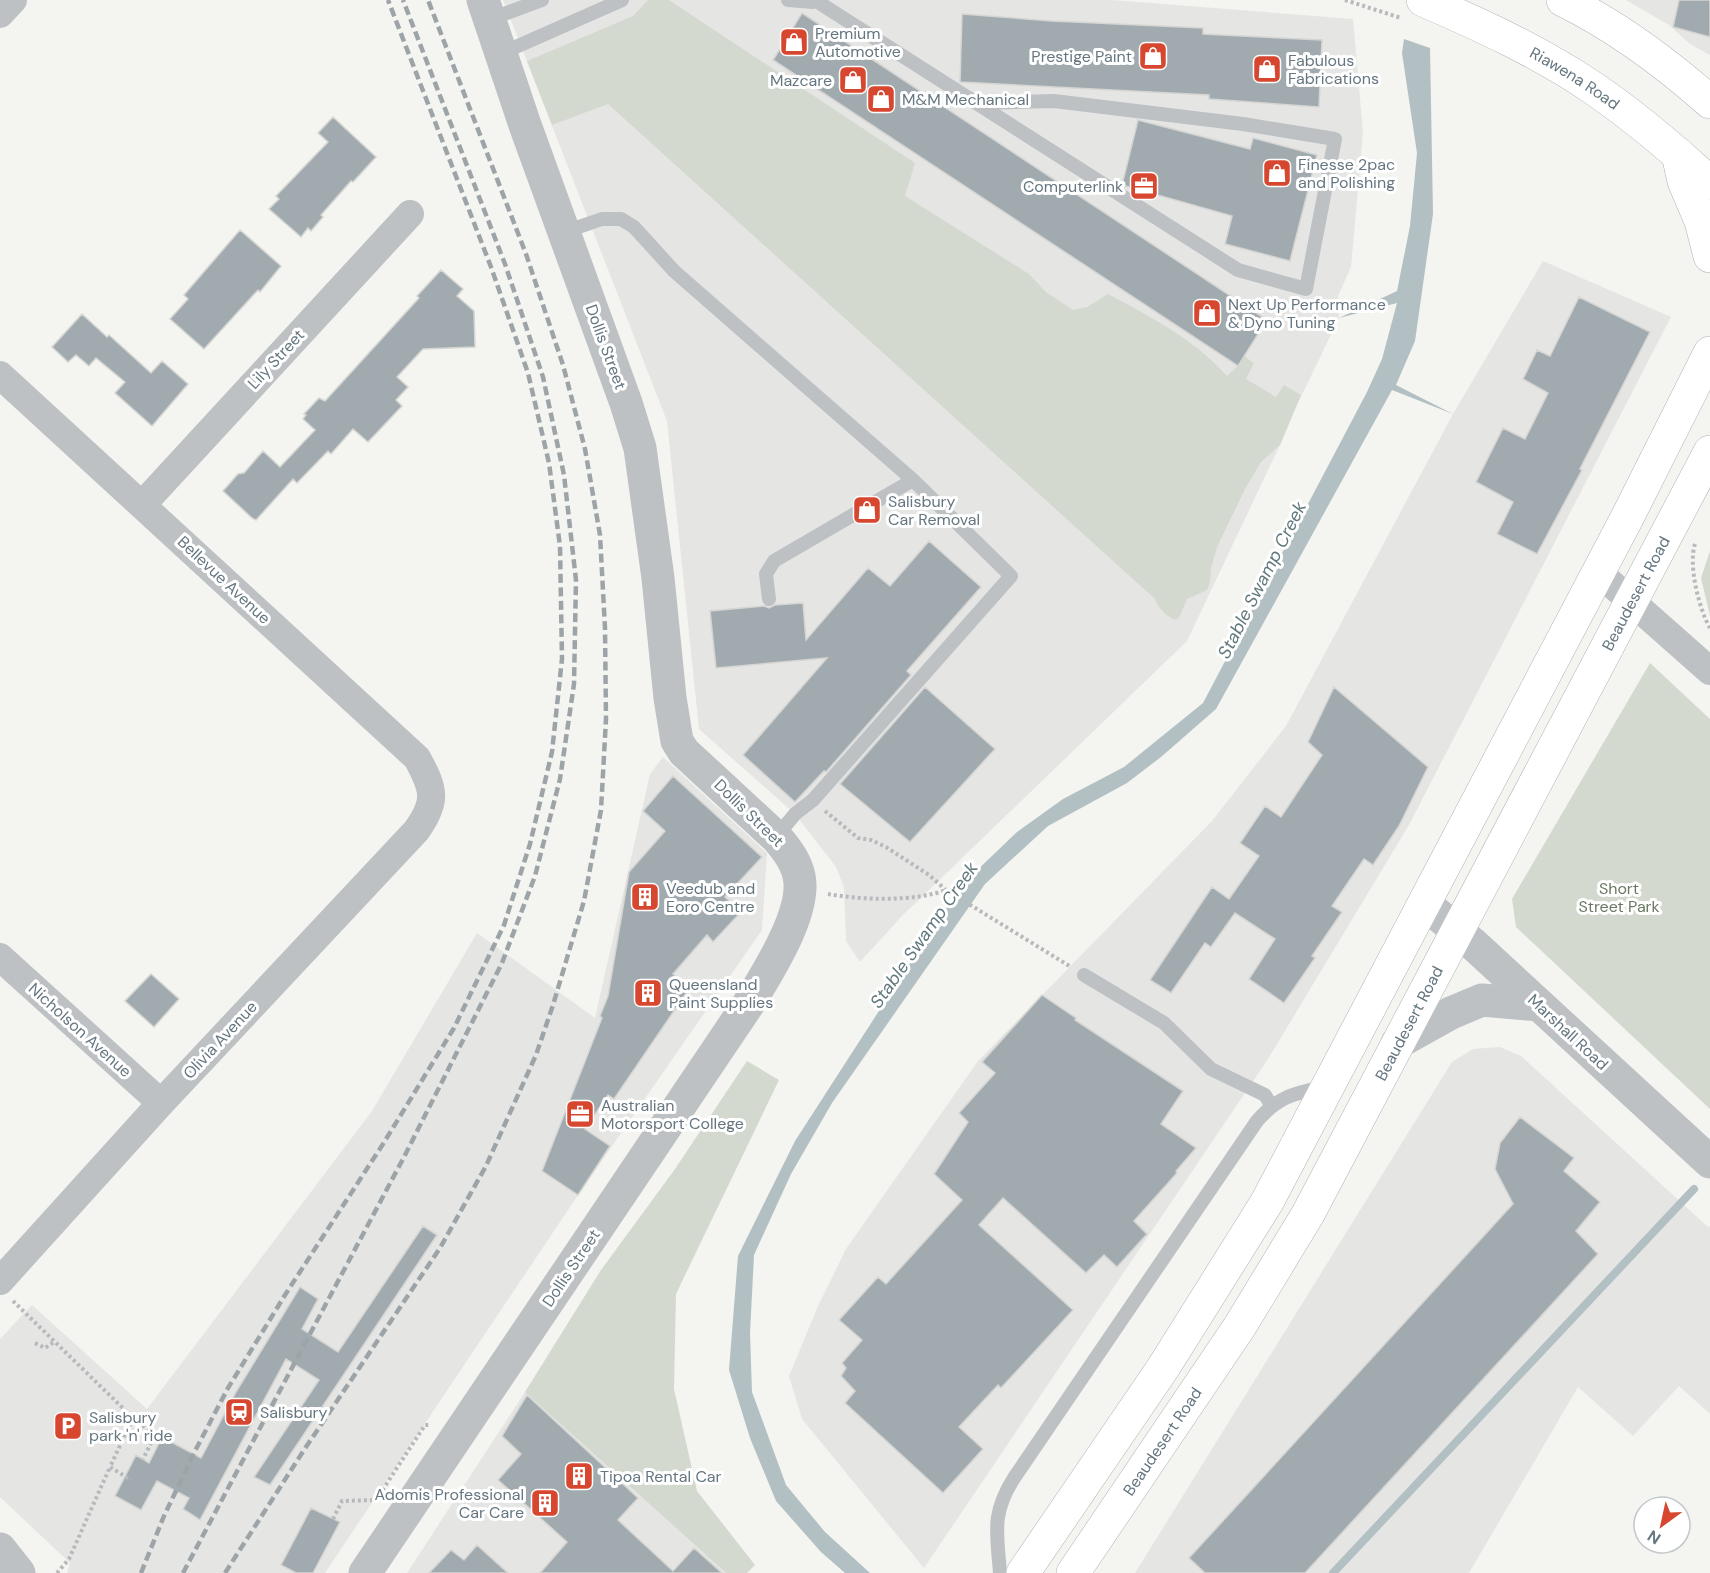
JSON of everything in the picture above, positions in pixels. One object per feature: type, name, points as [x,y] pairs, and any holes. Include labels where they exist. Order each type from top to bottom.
[{"type":"highway","points":[[1563,0],[1597,18],[1696,80],[1710,102]]},
{"type":"highway","name":"Riawena Road","points":[[1415,10],[1500,35],[1562,69],[1593,88],[1678,154],[1710,183]]},
{"type":"highway","points":[[1678,154],[1684,180],[1701,221],[1710,256]]},
{"type":"highway","points":[[1023,1573],[1163,1368],[1267,1202],[1598,572],[1710,353]]},
{"type":"highway","name":"Beaudesert Road","points":[[1073,1573],[1240,1326],[1308,1214],[1710,452]]},
{"type":"street","points":[[0,14],[13,0]]},
{"type":"street","name":"Dollis Street","points":[[365,1573],[749,1003],[781,947],[797,908],[799,888],[799,877],[790,853],[776,837],[684,752],[677,741],[640,448],[486,9]]},
{"type":"street","name":"Lily Street","points":[[142,505],[410,214]]},
{"type":"street","name":"Bellevue Avenue","points":[[0,375],[417,758],[428,778],[432,796]]},
{"type":"street","points":[[1598,572],[1710,671]]},
{"type":"street","name":"Olivia Avenue","points":[[6,1291],[160,1104],[416,831],[428,814],[432,796]]},
{"type":"street","name":"Marshall Road","points":[[1424,903],[1458,931],[1710,1162]]},
{"type":"street","name":"Nicholson Avenue","points":[[0,957],[160,1104]]},
{"type":"street","points":[[1397,1043],[1451,1013],[1482,1000],[1539,1005]]},
{"type":"street","points":[[0,1550],[19,1573]]},
{"type":"lane","points":[[486,9],[542,0]]},
{"type":"lane","points":[[502,53],[622,0]]},
{"type":"lane","points":[[788,0],[811,1],[1238,270],[1306,289],[1335,139],[1243,124],[1054,101],[976,103]]},
{"type":"lane","points":[[564,232],[602,219],[621,219],[634,227],[674,271],[913,480],[1011,576],[813,801],[795,814],[776,837]]},
{"type":"lane","points":[[769,599],[766,574],[774,561],[913,480]]},
{"type":"lane","points":[[1084,975],[1164,1023],[1211,1069],[1265,1095],[1271,1105]]},
{"type":"lane","points":[[1000,1573],[998,1512],[1004,1494],[1257,1121],[1271,1105],[1300,1092],[1329,1086]]},
{"type":"path","points":[[1345,0],[1415,10]]},
{"type":"path","points":[[1697,540],[1692,553],[1698,598],[1710,628]]},
{"type":"path","points":[[813,801],[858,838],[871,840],[886,847],[983,914],[1084,975]]},
{"type":"path","points":[[799,888],[834,895],[914,899],[946,890]]},
{"type":"path","points":[[6,1291],[133,1418],[155,1435],[142,1459]]},
{"type":"path","points":[[35,1343],[45,1348],[54,1341]]},
{"type":"path","points":[[57,1573],[69,1559],[133,1418]]},
{"type":"path","points":[[333,1519],[342,1501],[376,1500],[425,1425],[435,1424]]},
{"type":"path","points":[[110,1467],[131,1480]]},
{"type":"shaded area","points":[[503,0],[1112,0],[1353,19],[1363,133],[1351,267],[1338,296],[1339,318],[1187,641],[902,916],[860,962],[846,941],[844,887],[836,867],[795,814],[699,729],[667,421]]},
{"type":"shaded area","points":[[1626,0],[1710,0],[1710,55],[1690,44],[1669,25]]},
{"type":"shaded area","points":[[1404,39],[1430,48],[1433,214],[1415,341],[1396,385],[1453,414],[1392,390],[1216,709],[1127,783],[1048,826],[985,884],[832,1103],[791,1174],[754,1255],[750,1333],[752,1392],[786,1485],[825,1532],[870,1573],[845,1573],[821,1552],[776,1501],[750,1438],[729,1370],[738,1256],[795,1141],[939,918],[970,877],[1017,832],[1063,799],[1124,767],[1203,703],[1367,392],[1382,359],[1397,303],[1339,318],[1397,291],[1410,226],[1417,153],[1402,53]]},
{"type":"shaded area","points":[[1543,261],[1671,317],[1409,825],[1268,1059],[924,1568],[802,1419],[789,1376],[818,1306],[846,1249],[978,1061],[1212,821],[1286,726],[1453,414]]},
{"type":"shaded area","points":[[663,757],[767,853],[762,930],[578,1195],[325,1573],[67,1573],[70,1563],[0,1497],[0,1339],[32,1305],[147,1409],[372,1111],[477,933],[595,1018],[650,774]]},
{"type":"shaded area","points":[[1500,1047],[1521,1056],[1708,1227],[1710,1226],[1710,1414],[1679,1386],[1633,1436],[1578,1387],[1469,1573],[1135,1573],[1452,1062],[1473,1049]]},
{"type":"shaded area","points":[[525,1392],[726,1573],[407,1573]]},
{"type":"green space","points":[[648,0],[669,0],[915,163],[905,196],[1029,274],[1046,292],[1073,310],[1087,307],[1108,294],[1156,320],[1186,340],[1227,376],[1238,366],[1244,356],[1254,363],[1246,379],[1276,397],[1284,385],[1301,395],[1280,445],[1261,462],[1217,547],[1207,590],[1187,599],[1179,618],[1175,620],[1166,614],[1155,599],[608,104],[552,125],[527,61],[633,16]]},
{"type":"green space","points":[[1710,551],[1710,616],[1701,578]]},
{"type":"green space","name":"Short Street Park","points":[[1650,663],[1710,719],[1710,1109],[1516,927],[1512,899]]},
{"type":"green space","points":[[747,1061],[779,1080],[676,1294],[674,1389],[697,1491],[755,1565],[747,1573],[726,1573],[525,1392],[601,1270],[675,1169]]},
{"type":"building","points":[[1679,0],[1710,0],[1710,37],[1673,27]]},
{"type":"building","points":[[802,13],[1267,320],[1238,366],[773,60]]},
{"type":"building","points":[[962,14],[1203,28],[1203,34],[1322,40],[1319,107],[1209,99],[1209,95],[960,82]]},
{"type":"building","points":[[333,117],[376,157],[321,215],[323,217],[311,231],[308,228],[301,237],[269,209],[279,199],[276,196],[328,142],[318,133]]},
{"type":"building","points":[[1138,120],[1250,149],[1253,138],[1317,155],[1290,261],[1225,244],[1232,216],[1122,185]]},
{"type":"building","points":[[240,230],[281,266],[260,292],[258,290],[204,349],[170,319],[188,299],[184,295]]},
{"type":"building","points":[[441,270],[463,289],[457,296],[474,311],[475,347],[423,349],[397,377],[408,387],[396,400],[402,406],[368,442],[353,429],[331,454],[328,451],[297,483],[293,479],[256,520],[252,518],[223,491],[238,474],[244,473],[263,451],[280,467],[315,430],[303,419],[306,415],[304,414],[319,398],[325,401],[419,298],[417,296]]},
{"type":"building","points":[[1579,297],[1650,332],[1580,469],[1582,470],[1537,554],[1497,534],[1513,502],[1476,482],[1503,428],[1525,439],[1548,393],[1523,379],[1537,350],[1550,356]]},
{"type":"building","points":[[82,314],[151,373],[162,361],[188,384],[152,426],[115,393],[125,382],[96,358],[89,366],[76,355],[68,362],[52,347]]},
{"type":"building","points":[[929,541],[981,587],[907,671],[911,675],[826,772],[824,771],[795,802],[743,755],[827,658],[716,668],[710,611],[764,606],[769,608],[775,605],[803,603],[806,640],[868,568],[890,586]]},
{"type":"building","points":[[925,687],[995,749],[910,842],[840,784]]},
{"type":"building","points":[[1334,687],[1428,767],[1399,826],[1373,865],[1364,859],[1332,906],[1342,912],[1312,956],[1315,958],[1284,1003],[1249,979],[1275,939],[1235,913],[1211,947],[1205,943],[1171,993],[1150,980],[1212,887],[1229,899],[1259,856],[1240,843],[1265,806],[1281,817],[1322,755],[1308,742]]},
{"type":"building","points":[[673,776],[762,857],[725,897],[741,912],[713,942],[707,935],[673,974],[689,989],[614,1099],[608,1095],[585,1129],[610,1146],[578,1195],[542,1171],[602,1018],[600,1016],[608,996],[629,872],[665,831],[643,811]]},
{"type":"building","points":[[151,974],[179,999],[154,1027],[125,1001]]},
{"type":"building","points":[[1042,995],[1076,1018],[1075,1020],[1183,1091],[1161,1124],[1196,1148],[1134,1221],[1147,1234],[1117,1267],[1104,1255],[1086,1273],[1003,1198],[979,1225],[1073,1310],[1001,1388],[998,1385],[959,1427],[983,1449],[943,1493],[845,1403],[855,1391],[841,1376],[846,1368],[842,1363],[862,1340],[839,1320],[878,1277],[886,1284],[962,1200],[934,1174],[968,1122],[959,1113],[995,1073],[982,1062]]},
{"type":"building","points":[[1520,1117],[1574,1158],[1564,1171],[1600,1202],[1576,1231],[1598,1254],[1305,1573],[1205,1573],[1189,1558],[1513,1204],[1495,1169],[1500,1143]]},
{"type":"building","points":[[423,1226],[437,1235],[270,1485],[254,1477],[319,1380],[286,1359],[200,1520],[183,1509],[189,1498],[157,1481],[141,1510],[115,1496],[136,1455],[149,1463],[162,1437],[201,1458],[236,1392],[300,1287],[318,1299],[302,1329],[338,1352]]},
{"type":"building","points":[[527,1395],[638,1498],[618,1520],[673,1571],[694,1548],[722,1573],[540,1573],[567,1542],[498,1480],[521,1454],[502,1436]]},
{"type":"building","points":[[311,1508],[340,1522],[313,1573],[296,1573],[281,1565]]},
{"type":"building","points":[[477,1545],[508,1573],[429,1573],[451,1550],[464,1560]]},
{"type":"waterway","points":[[1333,1573],[1694,1189]]},
{"type":"railway","points":[[141,1573],[164,1516],[228,1388],[454,1028],[504,925],[530,844],[552,752],[562,659],[560,546],[549,463],[528,373],[491,267],[388,0]]},
{"type":"railway","points":[[183,1573],[404,1157],[502,963],[535,876],[560,779],[574,684],[576,580],[564,475],[543,377],[505,264],[403,0]]},
{"type":"railway","points":[[225,1573],[304,1450],[440,1248],[486,1166],[536,1055],[553,1005],[584,901],[601,810],[606,719],[605,628],[600,535],[585,449],[563,365],[526,254],[428,0]]},
{"type":"place","name":"Premium Automotive","points":[[794,42]]},
{"type":"place","name":"Prestige Paint","points":[[1153,56]]},
{"type":"place","name":"Fabulous Fabrications","points":[[1267,69]]},
{"type":"place","name":"Mazcare","points":[[853,80]]},
{"type":"place","name":"M&M Mechanical","points":[[881,99]]},
{"type":"place","name":"Finesse 2pac and Polishing","points":[[1277,173]]},
{"type":"place","name":"Computerlink","points":[[1144,186]]},
{"type":"place","name":"Next Up Performance & Dyno Tuning","points":[[1207,313]]},
{"type":"place","name":"Salisbury Car Removal","points":[[867,510]]},
{"type":"place","name":"Veedub and Eoro Centre","points":[[645,897]]},
{"type":"place","name":"Queensland Paint Supplies","points":[[648,993]]},
{"type":"place","name":"Australian Motorsport College","points":[[580,1114]]},
{"type":"place","name":"Salisbury","points":[[239,1412]]},
{"type":"place","name":"Salisbury park 'n' ride","points":[[68,1426]]},
{"type":"place","name":"Tipoa Rental Car","points":[[579,1476]]},
{"type":"place","name":"Adomis Professional Car Care","points":[[545,1503]]},
{"type":"water label","name":"Stable Swamp Creek","points":[[1262,580]]},
{"type":"water label","name":"Stable Swamp Creek","points":[[924,935]]}]
